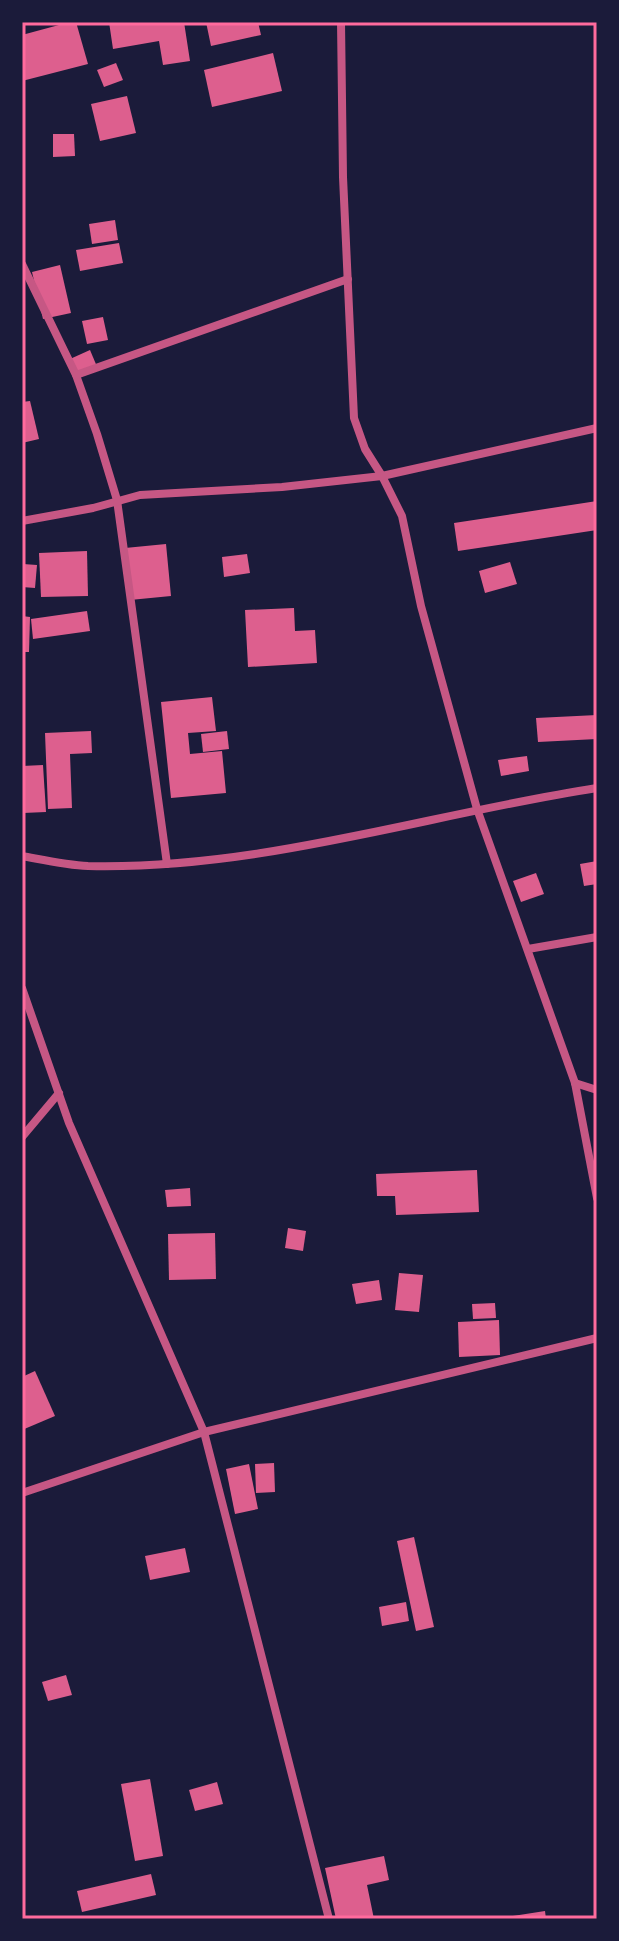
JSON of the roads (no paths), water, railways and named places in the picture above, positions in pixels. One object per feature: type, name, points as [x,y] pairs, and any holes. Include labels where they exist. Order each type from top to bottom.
[{"type":"street","points":[[341,22],[343,177],[354,418],[365,449],[402,516],[421,606],[477,809],[575,1083],[597,1198]]},
{"type":"street","points":[[22,264],[76,375],[117,500],[167,864]]},
{"type":"street","points":[[76,375],[348,279]]},
{"type":"street","points":[[22,521],[93,508],[140,495],[282,487],[382,476],[597,428]]},
{"type":"street","points":[[22,856],[86,866],[167,864],[298,848],[477,809],[597,788]]},
{"type":"street","points":[[528,949],[597,937]]},
{"type":"street","points":[[22,988],[75,1137],[204,1432],[329,1919]]},
{"type":"street","points":[[575,1083],[597,1090]]},
{"type":"street","points":[[22,1137],[59,1093]]},
{"type":"street","points":[[22,1493],[204,1432],[597,1338]]}]
